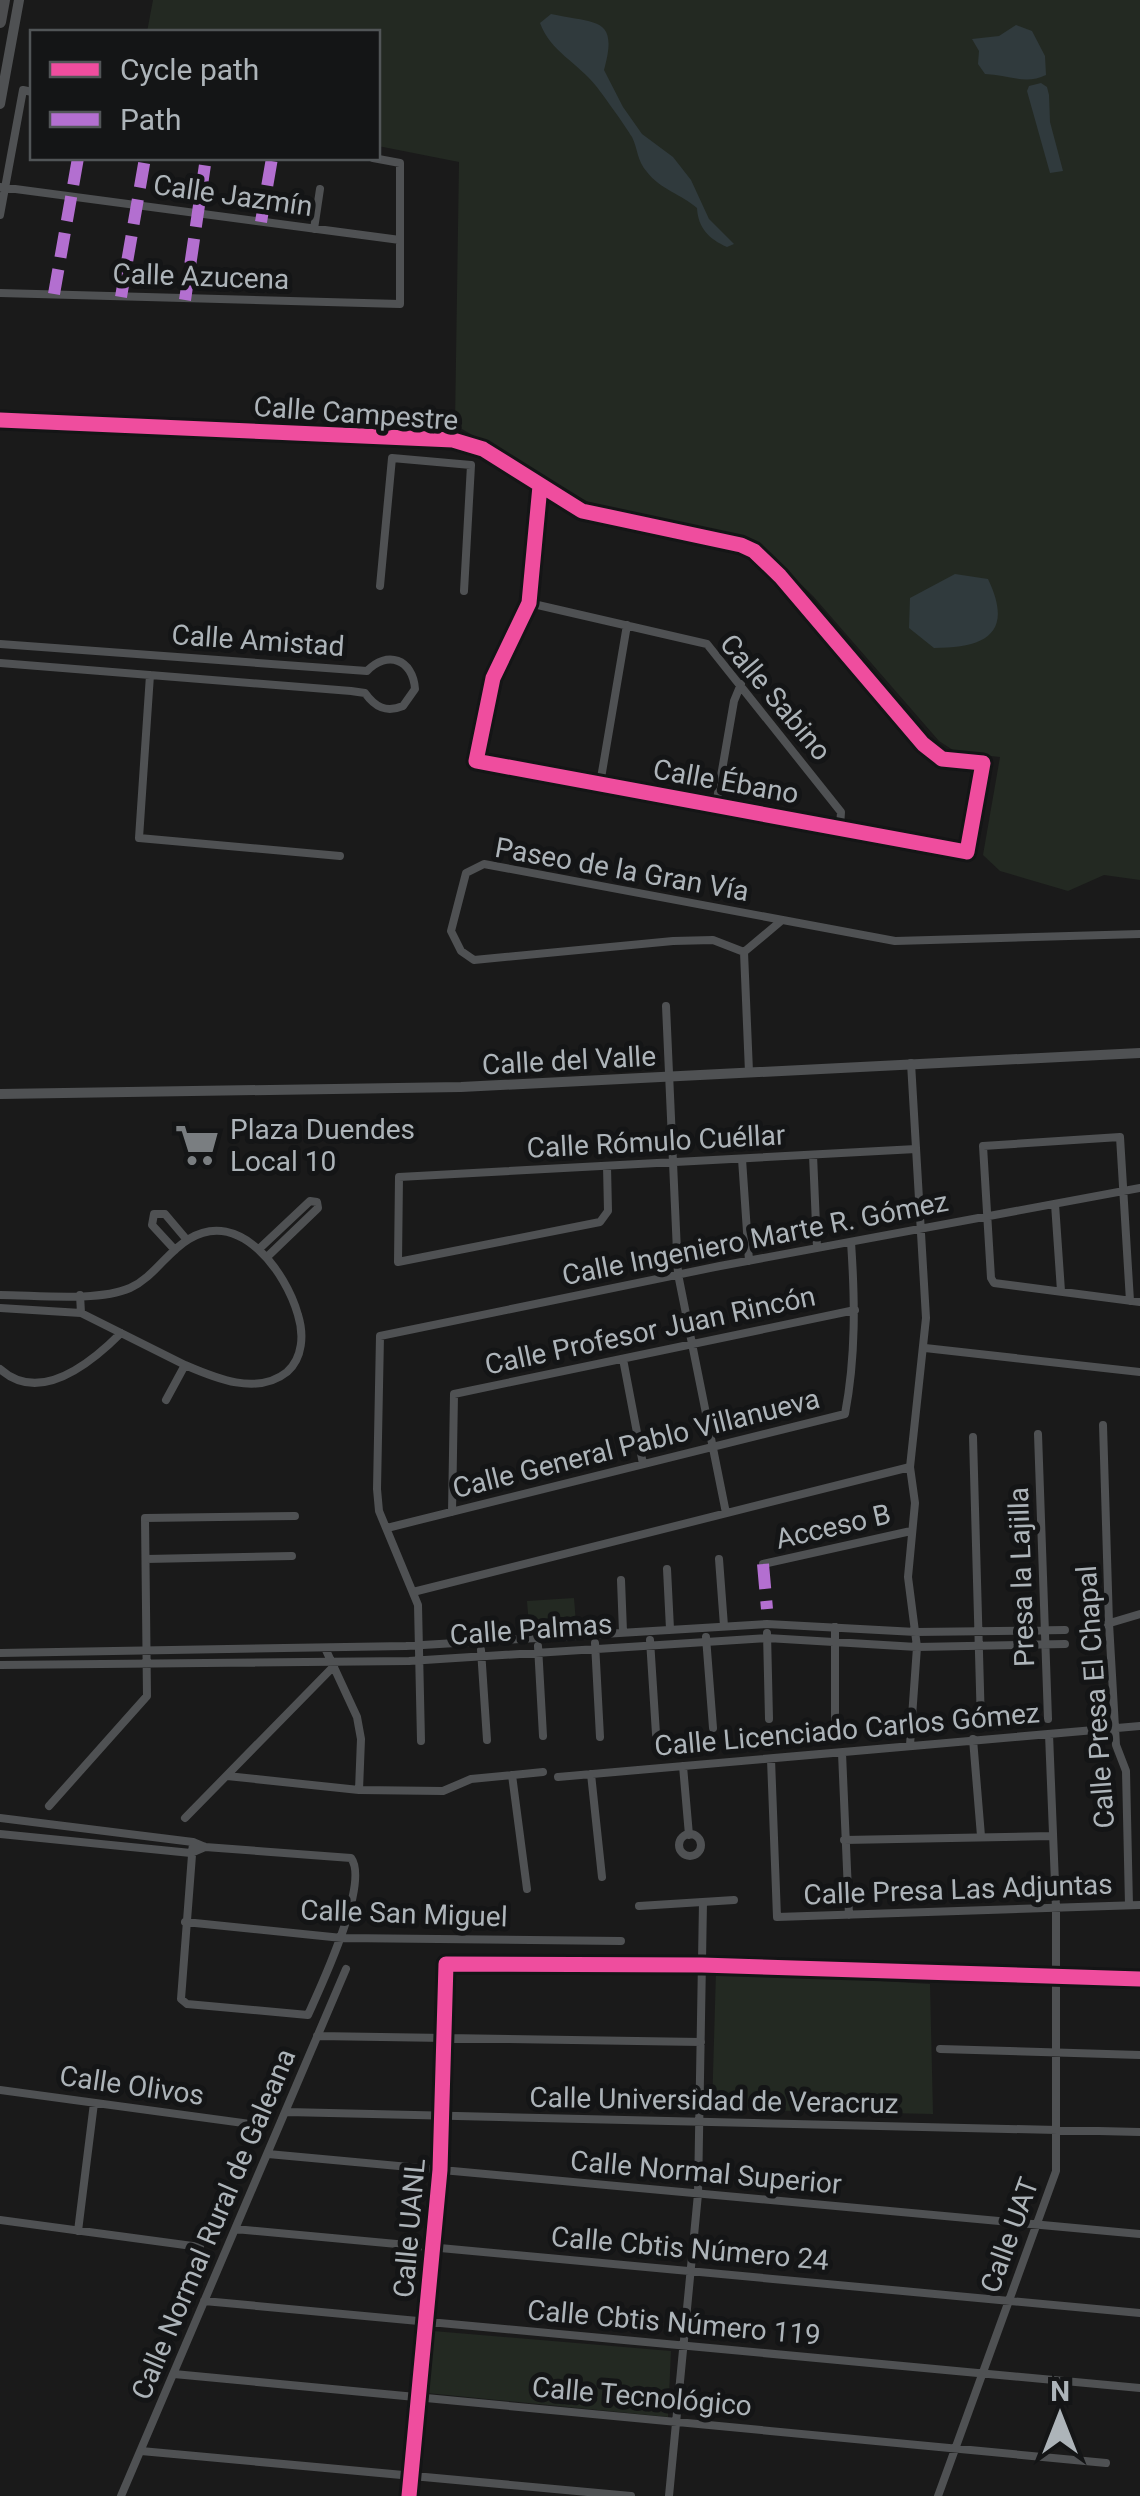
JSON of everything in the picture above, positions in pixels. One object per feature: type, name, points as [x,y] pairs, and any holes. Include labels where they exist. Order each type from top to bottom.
[{"type":"main road","points":[[0,22],[4,0]]},
{"type":"street","points":[[0,104],[19,0]]},
{"type":"street","points":[[0,214],[2,188],[28,91]]},
{"type":"street","points":[[380,159],[400,163],[400,240]]},
{"type":"street","name":"Calle Jazmín","points":[[2,188],[400,240]]},
{"type":"street","points":[[314,229],[320,189]]},
{"type":"street","name":"Calle Azucena","points":[[0,292],[400,304],[400,240]]},
{"type":"street","name":"Calle Campestre","points":[[0,420],[468,444],[582,510],[727,540],[754,551],[780,576],[923,744],[942,759],[983,762],[967,852]]},
{"type":"street","points":[[407,438],[407,459]]},
{"type":"street","points":[[380,586],[392,458],[407,459],[471,464],[464,592]]},
{"type":"street","points":[[529,603],[540,486]]},
{"type":"street","name":"Calle Sabino","points":[[529,603],[708,644],[841,812],[840,828]]},
{"type":"street","name":"Calle Ébano","points":[[529,603],[493,678],[476,761],[967,852]]},
{"type":"street","points":[[600,784],[628,625]]},
{"type":"street","name":"Calle Amistad","points":[[0,644],[367,671],[388,658],[402,661],[414,676],[415,688],[410,699],[395,709],[384,709],[372,703],[365,693],[0,663]]},
{"type":"street","points":[[69,668],[70,649]]},
{"type":"street","points":[[216,680],[217,660]]},
{"type":"street","points":[[365,693],[363,681],[367,671]]},
{"type":"street","points":[[150,675],[138,838],[340,856]]},
{"type":"street","points":[[716,805],[734,701],[741,684]]},
{"type":"street","name":"Paseo de la Gran Vía","points":[[744,952],[713,940],[673,941],[474,960],[461,951],[451,931],[466,873],[484,864],[895,941],[1140,934]]},
{"type":"street","points":[[749,1072],[744,952],[781,921]]},
{"type":"street","points":[[666,1006],[678,1274],[726,1513]]},
{"type":"street","name":"Calle del Valle","points":[[0,1094],[461,1087],[1140,1052]]},
{"type":"street","points":[[910,1745],[918,1647],[908,1578],[915,1503],[910,1467],[924,1348],[911,1063]]},
{"type":"street","points":[[1120,1137],[1135,1301],[994,1283],[986,1216],[983,1146],[1120,1137]]},
{"type":"street","name":"Calle Rómulo Cuéllar","points":[[608,1166],[605,1218],[398,1262],[399,1177],[916,1149]]},
{"type":"street","points":[[814,1155],[817,1248]]},
{"type":"street","points":[[742,1158],[748,1261]]},
{"type":"street","name":"Calle Ingeniero Marte R. Gómez","points":[[387,1528],[379,1511],[377,1490],[380,1336],[678,1274],[1140,1188]]},
{"type":"street","points":[[259,1249],[310,1201],[317,1202],[318,1208],[267,1257]]},
{"type":"street","points":[[1055,1204],[1061,1291]]},
{"type":"street","points":[[175,1250],[152,1224],[154,1214],[165,1214],[187,1240]]},
{"type":"street","points":[[284,1226],[292,1233]]},
{"type":"street","points":[[0,1295],[80,1294],[128,1288],[144,1279],[187,1240],[217,1231],[234,1233],[267,1257],[291,1296],[302,1337],[299,1354],[289,1370],[272,1381],[249,1384],[223,1381],[185,1366],[81,1313],[0,1308]]},
{"type":"street","name":"Calle General Pablo Villanueva","points":[[387,1528],[845,1414],[852,1378],[855,1310],[851,1242]]},
{"type":"street","points":[[80,1294],[81,1313]]},
{"type":"street","name":"Calle Profesor Juan Rincón","points":[[452,1512],[454,1394],[855,1310]]},
{"type":"street","points":[[0,1369],[18,1382],[36,1384],[53,1380],[89,1363],[121,1333]]},
{"type":"street","points":[[924,1348],[1140,1372]]},
{"type":"street","points":[[623,1358],[643,1464]]},
{"type":"street","points":[[166,1400],[185,1366]]},
{"type":"street","name":"Calle Presa El Chapal","points":[[1103,1425],[1109,1623],[1116,1745],[1126,1770],[1129,1905]]},
{"type":"street","name":"Presa la Lajilla","points":[[1038,1434],[1048,1719]]},
{"type":"street","points":[[973,1437],[981,1725]]},
{"type":"street","points":[[413,1592],[910,1467]]},
{"type":"street","points":[[49,1806],[148,1696],[145,1518],[296,1516]]},
{"type":"street","points":[[387,1528],[418,1605],[421,1741]]},
{"type":"street","name":"Acceso B","points":[[764,1564],[911,1531]]},
{"type":"street","points":[[146,1559],[292,1556]]},
{"type":"street","points":[[719,1559],[724,1626]]},
{"type":"street","points":[[668,1569],[670,1629]]},
{"type":"street","points":[[620,1580],[623,1632]]},
{"type":"street","points":[[1084,1631],[1140,1614]]},
{"type":"street","points":[[767,1624],[769,1719]]},
{"type":"street","name":"Calle Palmas","points":[[0,1653],[420,1645],[767,1624],[916,1632],[1065,1630]]},
{"type":"street","points":[[705,1627],[713,1728]]},
{"type":"street","points":[[835,1627],[836,1722]]},
{"type":"street","points":[[650,1630],[656,1734]]},
{"type":"street","points":[[594,1634],[600,1736]]},
{"type":"street","points":[[538,1637],[543,1736]]},
{"type":"street","name":"Calle Palmas","points":[[0,1664],[332,1664],[767,1638],[918,1647],[1065,1644]]},
{"type":"street","points":[[480,1640],[486,1740]]},
{"type":"street","points":[[325,1648],[357,1716],[361,1740],[359,1790]]},
{"type":"street","points":[[185,1818],[332,1664]]},
{"type":"street","name":"Calle Licenciado Carlos Gómez","points":[[558,1776],[1140,1726]]},
{"type":"street","name":"Calle UAT","points":[[938,2496],[1056,2171],[1056,1908],[1049,1734]]},
{"type":"street","points":[[973,1739],[981,1836]]},
{"type":"street","points":[[842,1753],[849,1915]]},
{"type":"street","name":"Calle Presa Las Adjuntas","points":[[771,1759],[777,1917],[1140,1905]]},
{"type":"street","points":[[683,1766],[689,1835]]},
{"type":"street","points":[[227,1776],[359,1790],[443,1791],[470,1779],[543,1772]]},
{"type":"street","points":[[512,1774],[526,1888]]},
{"type":"street","points":[[591,1774],[602,1876]]},
{"type":"street","points":[[0,1818],[192,1842],[205,1847],[351,1858],[357,1872],[342,1938],[308,2015],[187,2004],[179,1994],[192,1842]]},
{"type":"street","points":[[32,1838],[36,1822]]},
{"type":"street","points":[[0,1834],[192,1853],[205,1847]]},
{"type":"street","points":[[844,1840],[1052,1836]]},
{"type":"street","points":[[640,1906],[734,1900]]},
{"type":"street","points":[[669,2496],[698,2194],[703,1902]]},
{"type":"street","name":"Calle San Miguel","points":[[186,1922],[342,1938],[620,1941]]},
{"type":"street","name":"Calle UANL","points":[[410,2496],[440,2170],[446,1964],[702,1966]]},
{"type":"street","points":[[702,1966],[1140,1979]]},
{"type":"street","name":"Calle Normal Rural de Galeana","points":[[120,2496],[346,1969]]},
{"type":"street","points":[[318,2036],[701,2042]]},
{"type":"street","points":[[940,2049],[1140,2055]]},
{"type":"street","name":"Calle Olivos","points":[[0,2090],[258,2125]]},
{"type":"street","points":[[78,2230],[94,2103]]},
{"type":"street","name":"Calle Universidad de Veracruz","points":[[287,2112],[1140,2132]]},
{"type":"street","name":"Calle Normal Superior","points":[[268,2154],[1140,2234]]},
{"type":"street","points":[[0,2220],[200,2247]]},
{"type":"street","name":"Calle Cbtis Número 24","points":[[235,2229],[1140,2313]]},
{"type":"street","name":"Calle Cbtis Número 119","points":[[204,2301],[1140,2388]]},
{"type":"street","name":"Calle Tecnológico","points":[[174,2374],[1106,2463]]},
{"type":"street","points":[[141,2452],[631,2496]]},
{"type":"shaded area","points":[[153,0],[1140,0],[1140,880],[1104,875],[1068,891],[1000,871],[983,855],[1000,757],[956,752],[939,741],[813,596],[756,541],[588,502],[455,425],[459,162],[380,146],[380,30],[147,30]]},
{"type":"shaded area","points":[[551,14],[592,22],[606,31],[608,52],[604,70],[623,107],[642,134],[673,157],[691,180],[709,219],[734,244],[727,247],[710,236],[702,227],[697,208],[647,172],[632,137],[604,97],[545,33],[540,23]]},
{"type":"shaded area","points":[[1016,25],[1032,31],[1045,56],[1046,75],[1024,79],[985,74],[978,64],[979,51],[972,39],[999,36]]},
{"type":"shaded area","points":[[1041,83],[1049,95],[1050,122],[1063,171],[1050,173],[1027,91],[1029,86]]},
{"type":"shaded area","points":[[955,574],[988,579],[998,613],[996,625],[990,634],[968,645],[934,648],[909,628],[910,598]]},
{"type":"shaded area","points":[[574,1598],[576,1623],[529,1626],[527,1601]]},
{"type":"shaded area","points":[[716,1971],[930,1984],[933,2114],[712,2109]]},
{"type":"shaded area","points":[[433,2331],[671,2351],[668,2417],[427,2393]]},
{"type":"marked path","points":[[54,294],[78,160]]},
{"type":"marked path","points":[[121,297],[145,160]]},
{"type":"marked path","points":[[185,300],[206,160]]},
{"type":"marked path","points":[[261,222],[272,160]]},
{"type":"marked path","points":[[763,1564],[767,1609]]},
{"type":"cycle path","points":[[0,420],[453,440],[483,449],[582,511],[741,545],[754,551],[780,576],[923,744],[942,759],[983,763],[967,852],[476,761],[493,678],[529,603],[540,486]]},
{"type":"cycle path","points":[[409,2496],[440,2170],[446,1964],[702,1965],[1140,1979]]},
{"type":"place","name":"Plaza Duendes Local 10","points":[[197,1145]]}]
